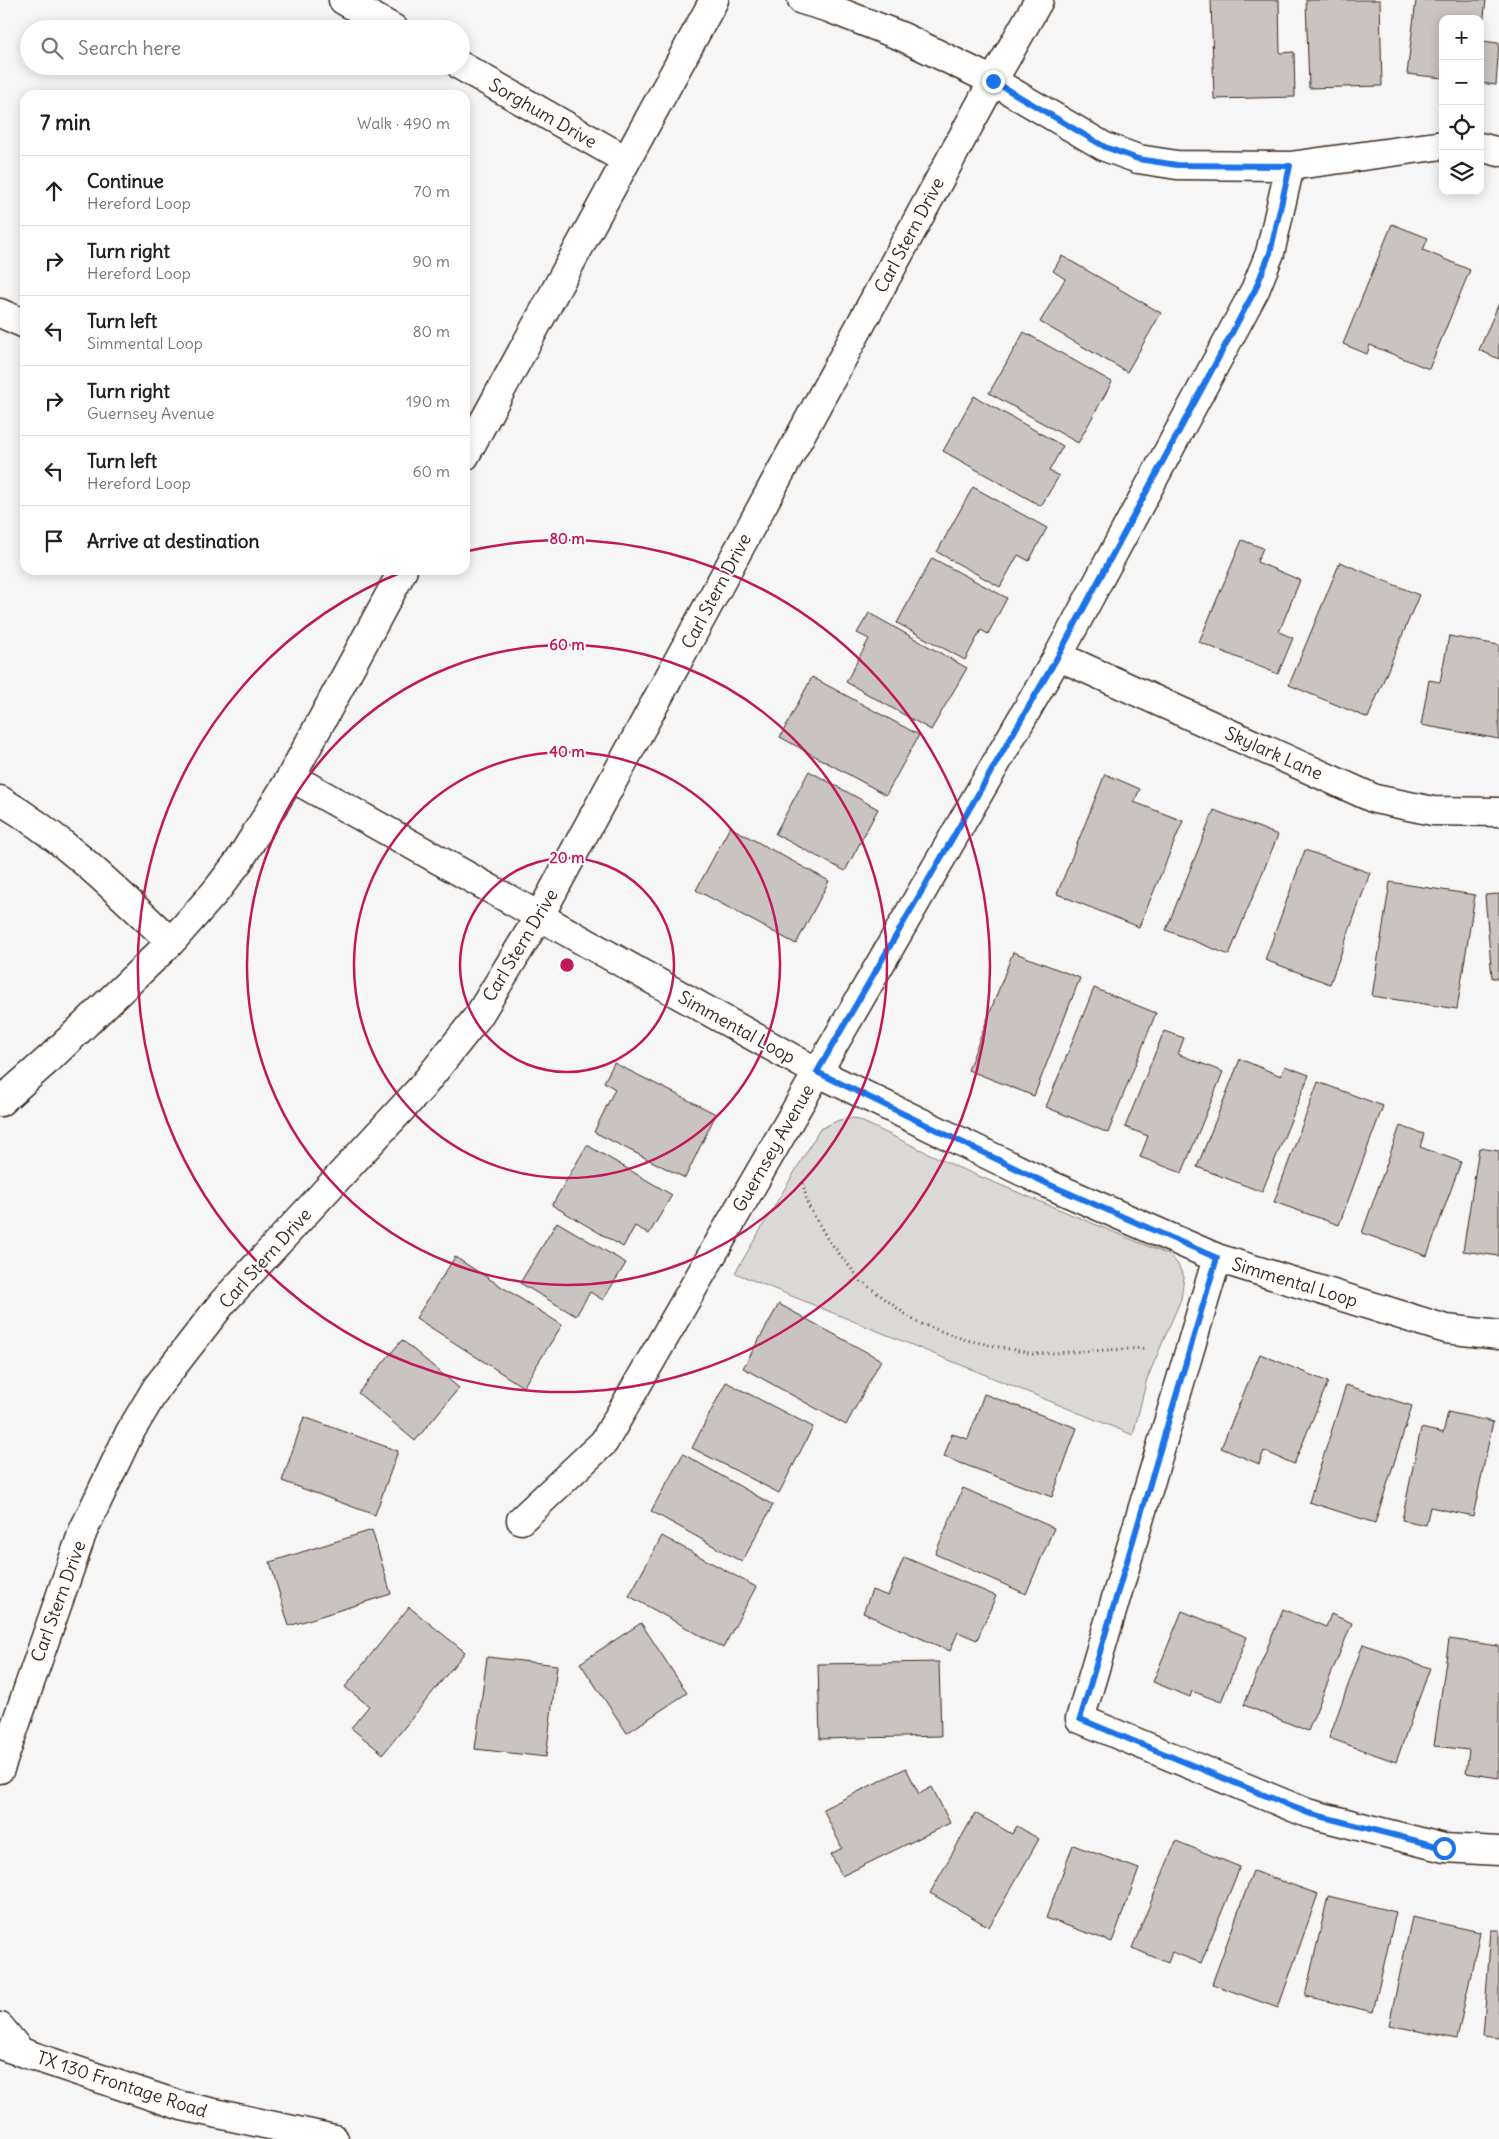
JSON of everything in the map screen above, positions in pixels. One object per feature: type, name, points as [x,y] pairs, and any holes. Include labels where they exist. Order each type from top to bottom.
[{"type":"street","points":[[343,0],[378,20]]},
{"type":"street","points":[[470,447],[714,0]]},
{"type":"street","points":[[802,0],[829,8],[903,37],[993,81],[1105,147],[1138,159],[1177,165],[1290,166],[1439,145]]},
{"type":"street","name":"Carl Stern Drive","points":[[0,1769],[84,1531],[130,1432],[157,1387],[223,1302],[421,1088],[478,1015],[540,915],[993,81],[1039,0]]},
{"type":"street","name":"Sorghum Drive","points":[[470,72],[626,160]]},
{"type":"street","points":[[1484,148],[1499,152]]},
{"type":"street","name":"Guernsey Avenue","points":[[521,1520],[604,1442],[1058,656],[1255,290],[1270,253],[1290,166]]},
{"type":"street","points":[[0,313],[20,322]]},
{"type":"street","points":[[0,1102],[50,1058],[171,942],[216,891],[239,861],[291,777],[400,575]]},
{"type":"street","name":"Skylark Lane","points":[[1058,656],[1375,799],[1433,811],[1499,812]]},
{"type":"street","name":"Simmental Loop","points":[[291,777],[817,1072],[1048,1184],[1217,1258],[1446,1330],[1499,1335]]},
{"type":"street","points":[[0,800],[32,818],[104,878],[171,942]]},
{"type":"street","points":[[1217,1258],[1080,1719],[1308,1813],[1444,1848],[1499,1851]]},
{"type":"street","points":[[0,2028],[10,2047]]},
{"type":"street","name":"TX 130 Frontage Road","points":[[10,2047],[182,2106],[334,2139]]},
{"type":"path","points":[[803,1183],[808,1205],[828,1238],[861,1281],[916,1322],[966,1340],[1032,1354],[1145,1348]]},
{"type":"shaded area","points":[[855,1118],[957,1167],[1169,1255],[1177,1263],[1184,1277],[1181,1299],[1147,1379],[1133,1435],[735,1273],[820,1129],[839,1120]]},
{"type":"building","points":[[1211,0],[1279,0],[1280,53],[1294,52],[1295,97],[1214,99]]},
{"type":"building","points":[[1306,0],[1380,0],[1382,86],[1309,88]]},
{"type":"building","points":[[1416,0],[1486,0],[1484,16],[1439,15],[1439,78],[1407,74]]},
{"type":"building","points":[[1484,41],[1499,43],[1496,85],[1484,84]]},
{"type":"building","points":[[1392,224],[1428,238],[1423,250],[1470,270],[1429,369],[1370,345],[1367,354],[1343,344]]},
{"type":"building","points":[[1062,256],[1161,313],[1127,372],[1040,322],[1065,279],[1053,271]]},
{"type":"building","points":[[1499,303],[1499,359],[1479,350]]},
{"type":"building","points":[[1024,332],[1112,382],[1078,443],[989,393]]},
{"type":"building","points":[[974,396],[1063,446],[1049,471],[1059,476],[1041,506],[943,451]]},
{"type":"building","points":[[973,487],[1047,528],[1029,561],[1018,555],[1000,587],[937,552]]},
{"type":"building","points":[[1242,540],[1263,548],[1257,562],[1300,580],[1279,632],[1293,638],[1278,674],[1199,642]]},
{"type":"building","points":[[932,558],[1007,598],[988,634],[981,630],[965,660],[897,623]]},
{"type":"building","points":[[1340,562],[1419,595],[1368,718],[1289,685]]},
{"type":"building","points":[[869,613],[967,668],[931,730],[846,682],[869,639],[857,633]]},
{"type":"building","points":[[1449,636],[1499,645],[1499,739],[1421,725],[1429,680],[1440,682]]},
{"type":"building","points":[[812,677],[919,735],[886,795],[780,737]]},
{"type":"building","points":[[809,771],[878,809],[845,871],[775,834]]},
{"type":"building","points":[[1105,774],[1140,789],[1134,802],[1183,821],[1139,927],[1057,894]]},
{"type":"building","points":[[1214,810],[1278,835],[1229,955],[1166,930]]},
{"type":"building","points":[[730,827],[829,881],[796,944],[696,890]]},
{"type":"building","points":[[1305,850],[1370,873],[1330,984],[1265,960]]},
{"type":"building","points":[[1390,882],[1475,895],[1457,1009],[1372,996]]},
{"type":"building","points":[[1499,894],[1499,978],[1492,978],[1485,895]]},
{"type":"building","points":[[1013,952],[1080,978],[1034,1096],[968,1070]]},
{"type":"building","points":[[1094,988],[1156,1013],[1108,1133],[1046,1107]]},
{"type":"building","points":[[1164,1031],[1184,1038],[1178,1054],[1223,1072],[1182,1173],[1140,1157],[1148,1136],[1125,1127]]},
{"type":"building","points":[[1240,1059],[1281,1076],[1285,1066],[1309,1075],[1262,1192],[1197,1167]]},
{"type":"building","points":[[614,1063],[716,1114],[685,1178],[594,1132],[615,1089],[604,1082]]},
{"type":"building","points":[[1318,1082],[1383,1106],[1339,1225],[1274,1202]]},
{"type":"building","points":[[1400,1126],[1424,1134],[1420,1147],[1461,1162],[1427,1256],[1362,1233]]},
{"type":"building","points":[[587,1145],[672,1195],[649,1234],[635,1226],[623,1247],[552,1205]]},
{"type":"building","points":[[1479,1148],[1499,1151],[1499,1256],[1463,1251]]},
{"type":"building","points":[[557,1222],[626,1263],[603,1300],[590,1292],[576,1316],[520,1283]]},
{"type":"building","points":[[455,1257],[562,1325],[523,1387],[416,1318]]},
{"type":"building","points":[[779,1304],[881,1360],[846,1425],[743,1368]]},
{"type":"building","points":[[402,1340],[459,1388],[415,1441],[358,1393]]},
{"type":"building","points":[[1260,1354],[1328,1382],[1294,1464],[1264,1451],[1259,1464],[1221,1448]]},
{"type":"building","points":[[726,1382],[813,1427],[779,1493],[692,1448]]},
{"type":"building","points":[[1346,1385],[1412,1406],[1375,1523],[1309,1502]]},
{"type":"building","points":[[984,1394],[1077,1428],[1052,1497],[944,1457],[952,1434],[968,1439]]},
{"type":"building","points":[[1448,1412],[1493,1422],[1473,1516],[1430,1507],[1426,1525],[1402,1520],[1421,1428],[1443,1433]]},
{"type":"building","points":[[304,1417],[398,1451],[375,1515],[282,1481]]},
{"type":"building","points":[[683,1454],[773,1505],[742,1562],[651,1511]]},
{"type":"building","points":[[963,1488],[1054,1528],[1026,1594],[935,1554]]},
{"type":"building","points":[[372,1530],[391,1594],[289,1626],[270,1562]]},
{"type":"building","points":[[662,1536],[756,1587],[723,1648],[629,1596]]},
{"type":"building","points":[[904,1557],[996,1596],[977,1640],[958,1632],[950,1651],[863,1613],[872,1590],[888,1596]]},
{"type":"building","points":[[409,1607],[465,1652],[383,1754],[351,1728],[369,1706],[345,1687]]},
{"type":"building","points":[[1283,1609],[1326,1627],[1331,1614],[1352,1623],[1308,1731],[1244,1705]]},
{"type":"building","points":[[1182,1611],[1247,1637],[1221,1702],[1192,1691],[1190,1697],[1153,1682]]},
{"type":"building","points":[[641,1623],[687,1693],[627,1733],[580,1663]]},
{"type":"building","points":[[1449,1639],[1499,1646],[1499,1778],[1466,1773],[1469,1750],[1434,1746]]},
{"type":"building","points":[[1363,1644],[1430,1668],[1396,1762],[1329,1738]]},
{"type":"building","points":[[487,1657],[557,1665],[546,1757],[475,1749]]},
{"type":"building","points":[[939,1662],[941,1736],[820,1739],[818,1664]]},
{"type":"building","points":[[906,1768],[919,1794],[932,1787],[950,1823],[842,1876],[831,1854],[842,1848],[823,1809]]},
{"type":"building","points":[[975,1813],[1012,1834],[1017,1826],[1039,1839],[989,1927],[930,1893]]},
{"type":"building","points":[[1176,1841],[1240,1867],[1201,1963],[1172,1952],[1168,1963],[1132,1948]]},
{"type":"building","points":[[1073,1845],[1139,1869],[1112,1942],[1046,1918]]},
{"type":"building","points":[[1253,1871],[1318,1894],[1278,2008],[1212,1984]]},
{"type":"building","points":[[1328,1896],[1396,1912],[1373,2012],[1305,1996]]},
{"type":"building","points":[[1412,1917],[1480,1932],[1457,2039],[1389,2025]]},
{"type":"building","points":[[1491,1930],[1499,1930],[1499,2038],[1483,2036]]},
{"type":"route","points":[[993,81],[1105,147],[1138,159],[1177,165],[1290,166],[1270,253],[1255,290],[1058,656],[817,1072],[1048,1184],[1217,1258],[1080,1719],[1308,1813],[1444,1848]]}]
